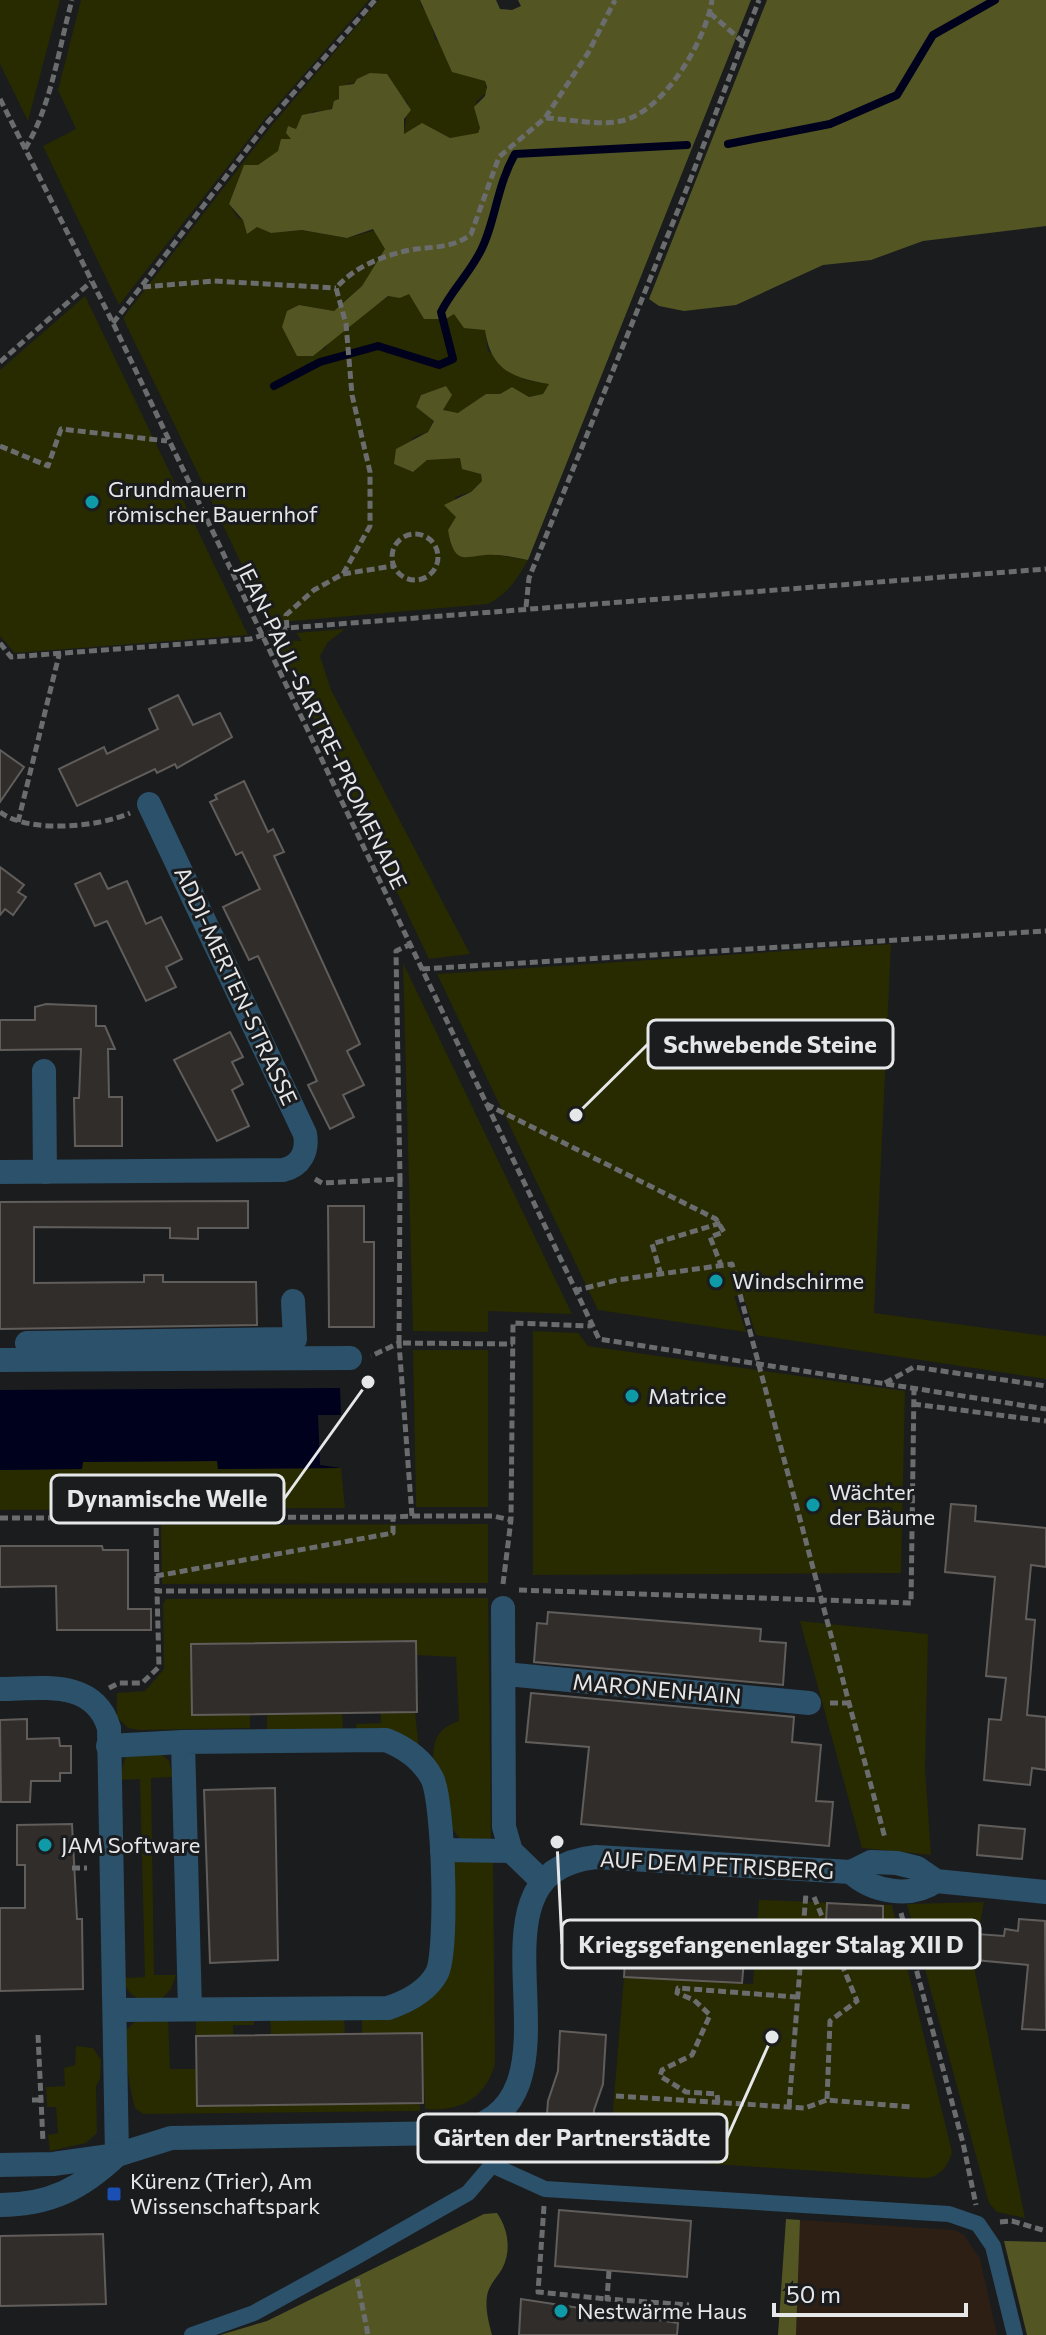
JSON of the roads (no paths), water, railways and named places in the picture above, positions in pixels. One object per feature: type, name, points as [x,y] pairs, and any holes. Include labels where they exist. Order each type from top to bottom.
[{"type":"street","name":"ADDI-MERTEN-STRASSE","points":[[45,1172],[283,1170],[293,1167],[303,1157],[305,1134],[149,804]]},
{"type":"street","points":[[0,1172],[45,1172],[44,1071]]},
{"type":"street","points":[[0,1343],[295,1339],[293,1301]]},
{"type":"street","points":[[0,1360],[350,1358]]},
{"type":"street","points":[[0,2165],[53,2164],[117,2155],[171,2138],[447,2133],[473,2127],[492,2118],[509,2101],[525,2065],[524,1938],[529,1910],[542,1881],[511,1851],[504,1827],[506,1674],[503,1599]]},
{"type":"street","name":"MARONENHAIN","points":[[506,1674],[809,1703]]},
{"type":"street","points":[[0,1689],[80,1691],[90,1698],[106,1719],[116,2010],[117,2155],[89,2180],[64,2195],[38,2203],[0,2205]]},
{"type":"street","points":[[108,1746],[351,1739],[397,1744],[424,1765],[436,1787],[442,1850],[441,1961],[434,1978],[411,1998],[376,2009],[116,2010]]},
{"type":"street","points":[[183,1742],[190,2009]]},
{"type":"street","points":[[442,1850],[511,1851]]},
{"type":"street","name":"AUF DEM PETRISBERG","points":[[542,1881],[571,1861],[596,1857],[851,1872],[871,1862],[917,1868],[936,1881],[1046,1892]]},
{"type":"lane","points":[[473,2127],[492,2165],[545,2189],[732,2209],[949,2214],[978,2224],[993,2246],[1015,2335]]},
{"type":"lane","points":[[192,2335],[254,2313],[354,2258],[468,2193],[492,2165]]},
{"type":"water","points":[[340,1388],[341,1415],[318,1415],[320,1465],[341,1468],[218,1469],[217,1461],[83,1462],[82,1469],[0,1470],[0,1390]]},
{"type":"waterway","points":[[728,144],[830,124],[897,95],[933,35],[995,0]]},
{"type":"waterway","points":[[274,386],[320,362],[378,346],[439,365],[453,359],[441,312],[475,262],[484,243],[515,154],[687,145]]},
{"type":"place","name":"Grundmauern römischer Bauernhof","points":[[92,502]]},
{"type":"place","name":"Schwebende Steine","points":[[576,1115]]},
{"type":"place","name":"Windschirme","points":[[716,1281]]},
{"type":"place","name":"Dynamische Welle","points":[[368,1382]]},
{"type":"place","name":"Matrice","points":[[632,1396]]},
{"type":"place","name":"Wächter der Bäume","points":[[813,1505]]},
{"type":"place","name":"Kriegsgefangenenlager Stalag XII D","points":[[557,1842]]},
{"type":"place","name":"JAM Software","points":[[45,1845]]},
{"type":"place","name":"Gärten der Partnerstädte","points":[[772,2037]]},
{"type":"place","name":"Kürenz (Trier), Am Wissenschaftspark","points":[[114,2194]]},
{"type":"place","name":"Nestwärme Haus","points":[[561,2311]]}]
